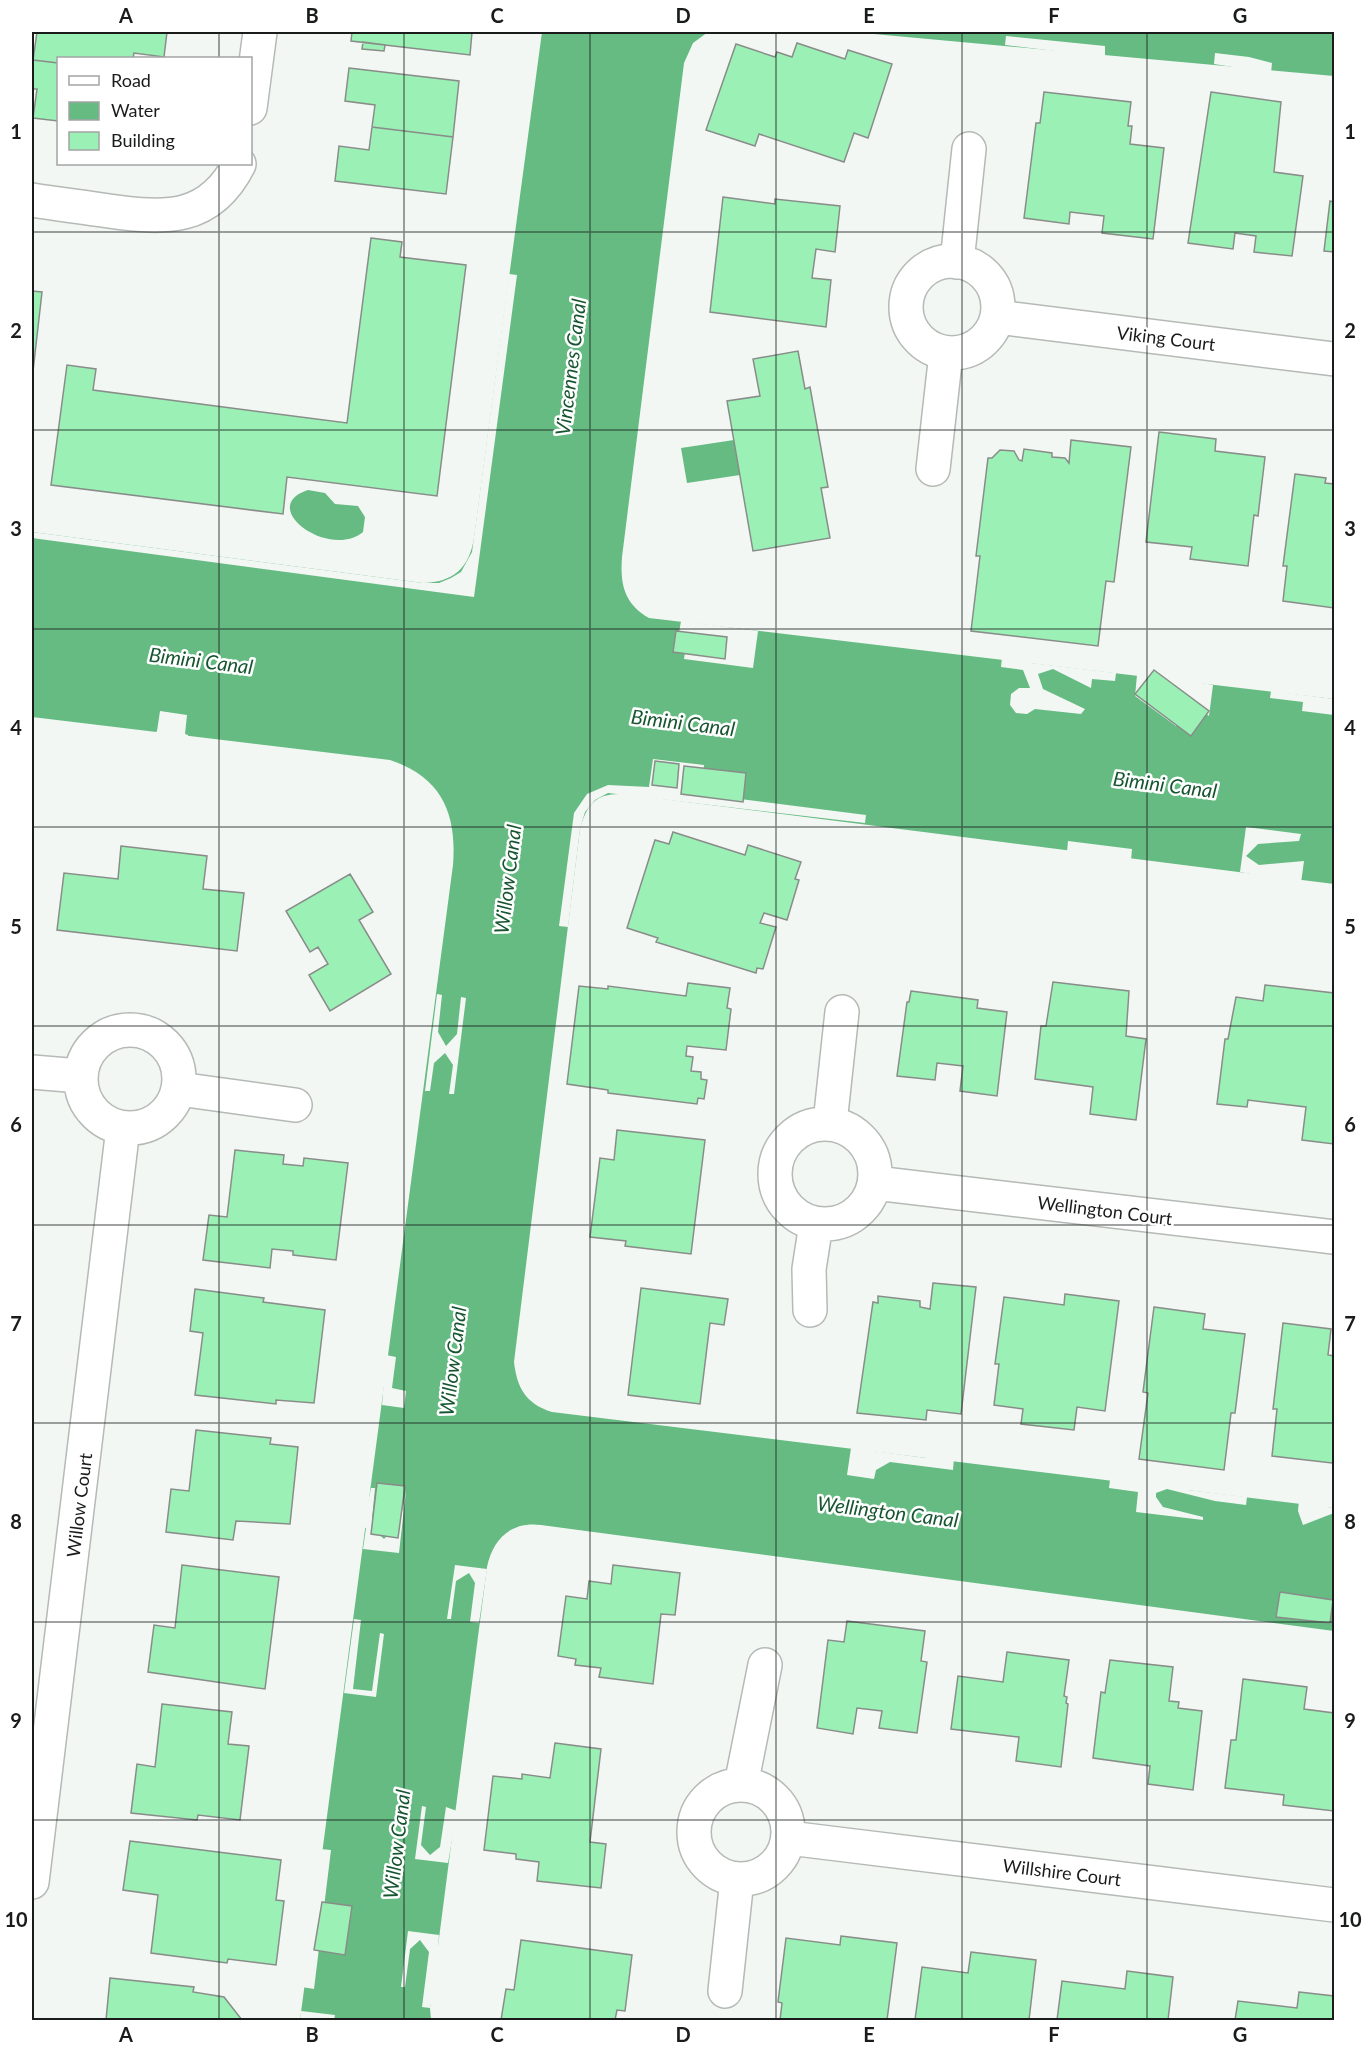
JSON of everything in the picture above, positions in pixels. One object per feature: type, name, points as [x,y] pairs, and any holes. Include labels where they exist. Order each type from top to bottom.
[{"type":"street","points":[[252,93],[260,32]]},
{"type":"street","points":[[957,262],[969,149]]},
{"type":"street","points":[[32,200],[165,216],[206,204],[220,192],[238,165]]},
{"type":"street","points":[[957,262],[983,273],[993,285],[998,301],[998,317],[992,332],[981,344],[967,352],[946,353],[921,342],[911,330],[905,314],[906,298],[912,283],[923,271],[937,263],[957,262]]},
{"type":"street","name":"Viking Court","points":[[998,317],[1335,358]]},
{"type":"street","points":[[933,469],[946,353]]},
{"type":"street","points":[[830,1123],[842,1012]]},
{"type":"street","points":[[122,1030],[137,1030],[152,1035],[174,1056],[179,1071],[179,1089],[174,1103],[153,1123],[123,1128],[109,1124],[92,1110],[82,1091],[80,1076],[88,1053],[95,1044],[108,1035],[122,1030]]},
{"type":"street","points":[[32,1072],[80,1076]]},
{"type":"street","points":[[179,1089],[295,1105]]},
{"type":"street","points":[[830,1123],[846,1128],[861,1138],[871,1153],[875,1183],[866,1203],[854,1216],[837,1223],[816,1224],[803,1220],[789,1209],[778,1195],[773,1178],[776,1161],[783,1144],[796,1132],[812,1125],[830,1123]]},
{"type":"street","name":"Willow Court","points":[[32,1882],[123,1128]]},
{"type":"street","name":"Wellington Court","points":[[875,1183],[1335,1237]]},
{"type":"street","points":[[810,1310],[809,1269],[816,1224]]},
{"type":"street","points":[[741,1785],[765,1665]]},
{"type":"street","points":[[741,1785],[755,1787],[770,1794],[781,1806],[788,1821],[789,1838],[784,1854],[774,1868],[760,1876],[737,1879],[712,1870],[701,1858],[694,1842],[693,1826],[698,1810],[708,1797],[723,1788],[741,1785]]},
{"type":"street","name":"Willshire Court","points":[[789,1838],[1335,1905]]},
{"type":"street","points":[[725,1991],[737,1879]]},
{"type":"water","points":[[542,32],[708,32],[693,43],[684,63],[622,557],[623,584],[634,606],[649,618],[1334,699],[1334,884],[623,794],[599,798],[586,813],[580,829],[514,1362],[520,1387],[529,1400],[552,1412],[1334,1508],[1334,1631],[541,1525],[531,1524],[513,1529],[499,1540],[487,1567],[430,2008],[431,2020],[300,2020],[453,865],[452,829],[449,814],[434,787],[408,767],[390,760],[32,717],[32,532],[423,583],[443,580],[458,572],[468,558],[474,538]]},
{"type":"water","points":[[852,32],[1334,32],[1334,76]]},
{"type":"water","points":[[734,440],[740,475],[687,483],[681,448]]},
{"type":"water","points":[[308,490],[325,493],[335,504],[358,506],[365,517],[363,532],[349,539],[333,540],[303,528],[294,518],[290,508],[294,498]]},
{"type":"pier","points":[[1006,36],[1105,46],[1105,57],[1005,45]]},
{"type":"pier","points":[[1215,53],[1249,57],[1272,63],[1271,73],[1214,64]]},
{"type":"pier","points":[[509,274],[517,275],[474,597],[32,538],[32,532],[423,583],[439,583],[451,578],[461,572],[472,552]]},
{"type":"pier","points":[[681,621],[758,631],[753,668],[684,659],[685,652],[679,633]]},
{"type":"pier","points":[[1002,657],[1031,660],[1031,663],[1116,673],[1115,681],[1092,679],[1091,688],[1053,669],[1038,674],[1043,689],[1085,709],[1081,714],[1035,709],[1027,714],[1016,713],[1010,705],[1011,694],[1019,688],[1030,688],[1023,670],[1001,667]]},
{"type":"pier","points":[[1137,675],[1202,680],[1202,683],[1213,685],[1209,716],[1171,686],[1179,721],[1176,726],[1135,696]]},
{"type":"pier","points":[[1271,691],[1334,699],[1334,715],[1302,711],[1303,702],[1270,698]]},
{"type":"pier","points":[[160,711],[187,715],[185,734],[188,738],[154,734],[157,731]]},
{"type":"pier","points":[[653,759],[704,765],[701,794],[866,815],[865,823],[608,793],[595,800],[585,812],[580,829],[568,927],[559,926],[574,813],[587,794],[608,785],[649,787]]},
{"type":"pier","points":[[1246,827],[1301,834],[1299,841],[1258,844],[1246,856],[1259,865],[1304,861],[1301,883],[1240,872]]},
{"type":"pier","points":[[1068,841],[1132,849],[1131,861],[1067,852]]},
{"type":"pier","points":[[437,994],[442,995],[438,1032],[446,1046],[457,1034],[461,997],[466,998],[454,1094],[449,1094],[453,1065],[445,1053],[434,1063],[430,1091],[425,1091]]},
{"type":"pier","points":[[386,1355],[396,1357],[392,1388],[406,1391],[404,1408],[382,1405]]},
{"type":"pier","points":[[851,1448],[926,1458],[927,1455],[954,1458],[953,1470],[890,1462],[876,1470],[874,1479],[847,1475]]},
{"type":"pier","points":[[1110,1480],[1188,1487],[1188,1490],[1247,1497],[1246,1505],[1215,1501],[1167,1489],[1156,1493],[1163,1507],[1203,1517],[1203,1520],[1136,1512],[1138,1492],[1109,1488]]},
{"type":"pier","points":[[371,1488],[375,1488],[372,1519],[375,1530],[384,1539],[400,1522],[406,1491],[399,1553],[363,1549],[366,1528],[363,1527]]},
{"type":"pier","points":[[1299,1500],[1327,1504],[1327,1507],[1334,1508],[1334,1513],[1303,1525],[1298,1511]]},
{"type":"pier","points":[[455,1565],[487,1569],[479,1623],[470,1622],[475,1583],[469,1573],[456,1581],[451,1619],[447,1619]]},
{"type":"pier","points":[[354,1619],[361,1620],[353,1689],[372,1691],[380,1633],[384,1634],[376,1697],[344,1693]]},
{"type":"pier","points":[[422,1806],[426,1807],[421,1845],[430,1855],[440,1847],[446,1807],[457,1811],[448,1863],[415,1859]]},
{"type":"pier","points":[[320,1849],[331,1850],[314,1989],[302,1987]]},
{"type":"pier","points":[[408,1931],[439,1935],[435,1998],[432,1998],[430,2008],[422,2007],[429,1952],[420,1940],[410,1949],[405,1987],[401,1987]]},
{"type":"pier","points":[[301,2011],[335,2015],[334,2020],[300,2020]]},
{"type":"building","points":[[37,32],[167,32],[164,57],[134,53],[133,57],[57,57],[57,63],[33,60]]},
{"type":"building","points":[[352,32],[472,32],[470,55],[351,41]]},
{"type":"building","points":[[363,42],[385,45],[384,51],[362,49]]},
{"type":"building","points":[[797,43],[845,59],[848,50],[892,64],[868,138],[854,133],[844,162],[759,134],[755,146],[706,130],[736,44],[775,57],[777,52],[792,57]]},
{"type":"building","points":[[33,60],[57,63],[57,121],[33,118],[37,89],[32,89]]},
{"type":"building","points":[[349,68],[459,81],[453,137],[372,127],[375,105],[345,101]]},
{"type":"building","points":[[1044,92],[1131,102],[1128,126],[1132,126],[1130,144],[1164,148],[1153,239],[1102,233],[1104,216],[1070,212],[1069,224],[1024,218],[1036,123],[1040,123]]},
{"type":"building","points":[[1211,92],[1281,102],[1274,172],[1303,176],[1292,256],[1254,252],[1256,236],[1235,233],[1233,249],[1188,243]]},
{"type":"building","points":[[372,127],[453,137],[446,194],[335,181],[339,146],[369,150]]},
{"type":"building","points":[[723,197],[775,204],[775,199],[840,206],[835,252],[816,249],[812,278],[831,280],[826,327],[710,312]]},
{"type":"building","points":[[1330,201],[1334,202],[1334,252],[1324,251]]},
{"type":"building","points":[[371,238],[402,242],[400,257],[466,265],[437,496],[287,477],[283,514],[51,485],[67,365],[96,369],[93,390],[347,423]]},
{"type":"building","points":[[32,291],[42,292],[32,380]]},
{"type":"building","points":[[798,351],[805,389],[810,387],[828,487],[821,488],[830,538],[753,551],[727,401],[760,396],[753,359]]},
{"type":"building","points":[[1159,432],[1216,439],[1215,451],[1265,457],[1258,516],[1254,515],[1248,566],[1190,559],[1192,547],[1146,542]]},
{"type":"building","points":[[1071,440],[1131,447],[1114,582],[1106,581],[1098,646],[971,631],[980,556],[976,556],[988,458],[992,458],[1000,450],[1014,451],[1022,461],[1024,449],[1052,453],[1052,457],[1065,458],[1069,463]]},
{"type":"building","points":[[1295,474],[1326,478],[1325,483],[1334,484],[1334,608],[1283,601],[1287,566],[1283,566]]},
{"type":"building","points":[[676,631],[727,637],[725,659],[673,652]]},
{"type":"building","points":[[1154,670],[1209,711],[1191,736],[1135,694]]},
{"type":"building","points":[[655,761],[679,764],[677,788],[652,785]]},
{"type":"building","points":[[684,766],[746,773],[743,802],[681,794]]},
{"type":"building","points":[[673,832],[745,855],[748,845],[801,862],[795,879],[799,880],[787,920],[764,913],[760,923],[776,927],[763,969],[757,968],[756,973],[656,942],[658,938],[627,928],[655,840],[669,844]]},
{"type":"building","points":[[121,846],[207,856],[203,889],[244,893],[237,951],[57,930],[64,873],[118,879]]},
{"type":"building","points":[[350,874],[373,912],[359,920],[391,974],[330,1011],[309,975],[328,964],[318,947],[310,952],[286,911]]},
{"type":"building","points":[[1053,982],[1129,991],[1126,1036],[1146,1039],[1136,1120],[1090,1114],[1093,1087],[1035,1079],[1041,1026],[1046,1026]]},
{"type":"building","points":[[688,983],[730,988],[727,1008],[731,1009],[726,1050],[687,1046],[686,1056],[693,1057],[691,1071],[701,1072],[701,1079],[707,1080],[704,1099],[698,1098],[697,1104],[608,1093],[608,1090],[567,1084],[579,986],[608,989],[608,986],[686,996]]},
{"type":"building","points":[[1265,985],[1334,993],[1334,1144],[1302,1140],[1306,1107],[1248,1100],[1247,1107],[1217,1104],[1225,1039],[1228,1039],[1236,997],[1263,1001]]},
{"type":"building","points":[[911,991],[978,1000],[977,1008],[1007,1012],[997,1096],[960,1091],[963,1066],[937,1063],[935,1080],[897,1076],[907,1002],[909,1002]]},
{"type":"building","points":[[617,1130],[705,1140],[691,1254],[625,1246],[626,1241],[590,1237],[600,1158],[614,1160]]},
{"type":"building","points":[[235,1150],[284,1155],[283,1164],[303,1166],[304,1158],[348,1163],[336,1260],[293,1255],[293,1251],[272,1249],[270,1268],[203,1260],[209,1215],[227,1217]]},
{"type":"building","points":[[933,1283],[976,1287],[961,1414],[927,1410],[926,1420],[857,1413],[873,1302],[878,1303],[878,1296],[920,1301],[920,1307],[930,1309]]},
{"type":"building","points":[[641,1288],[728,1299],[724,1325],[710,1323],[700,1404],[628,1395]]},
{"type":"building","points":[[195,1289],[264,1298],[263,1302],[325,1310],[314,1403],[276,1400],[276,1404],[195,1395],[203,1333],[190,1331]]},
{"type":"building","points":[[1065,1294],[1119,1301],[1105,1411],[1077,1407],[1074,1430],[1021,1424],[1023,1409],[994,1405],[999,1364],[995,1364],[1004,1297],[1064,1305]]},
{"type":"building","points":[[1154,1307],[1205,1314],[1203,1329],[1245,1334],[1235,1413],[1231,1413],[1224,1470],[1139,1459],[1148,1393],[1143,1392]]},
{"type":"building","points":[[1283,1323],[1331,1329],[1328,1355],[1334,1356],[1334,1459],[1332,1463],[1272,1456],[1277,1409],[1273,1409]]},
{"type":"building","points":[[196,1430],[271,1438],[270,1444],[298,1447],[290,1524],[236,1521],[233,1540],[166,1532],[171,1489],[189,1491]]},
{"type":"building","points":[[377,1483],[405,1486],[398,1538],[371,1534]]},
{"type":"building","points":[[182,1565],[279,1577],[265,1689],[148,1672],[154,1625],[175,1628]]},
{"type":"building","points":[[613,1565],[680,1573],[675,1615],[661,1614],[653,1684],[599,1677],[601,1668],[575,1665],[576,1659],[558,1656],[566,1596],[587,1599],[589,1581],[611,1584]]},
{"type":"building","points":[[1280,1592],[1333,1600],[1330,1623],[1276,1617]]},
{"type":"building","points":[[847,1621],[925,1631],[921,1661],[927,1662],[917,1733],[879,1728],[882,1711],[857,1708],[853,1734],[817,1728],[828,1640],[844,1642]]},
{"type":"building","points":[[1007,1652],[1069,1660],[1064,1696],[1067,1697],[1066,1703],[1068,1704],[1061,1767],[1016,1761],[1019,1737],[951,1729],[958,1676],[1003,1682]]},
{"type":"building","points":[[1110,1660],[1173,1667],[1169,1701],[1179,1702],[1178,1708],[1202,1711],[1193,1790],[1148,1784],[1150,1766],[1093,1758],[1101,1692],[1105,1693]]},
{"type":"building","points":[[1243,1679],[1307,1687],[1304,1709],[1334,1713],[1334,1811],[1283,1805],[1284,1795],[1225,1788],[1231,1740],[1236,1740]]},
{"type":"building","points":[[162,1704],[232,1712],[228,1744],[249,1746],[240,1820],[198,1815],[197,1820],[131,1813],[137,1764],[155,1767]]},
{"type":"building","points":[[555,1743],[601,1749],[590,1842],[606,1844],[601,1888],[537,1881],[539,1862],[516,1859],[516,1854],[484,1850],[493,1776],[522,1779],[522,1774],[550,1778]]},
{"type":"building","points":[[130,1841],[281,1860],[276,1900],[284,1901],[276,1965],[228,1959],[227,1963],[151,1953],[158,1895],[123,1890]]},
{"type":"building","points":[[322,1902],[352,1906],[345,1955],[314,1950]]},
{"type":"building","points":[[841,1936],[897,1943],[887,2020],[780,2020],[782,2003],[778,2002],[786,1938],[840,1945]]},
{"type":"building","points":[[521,1940],[632,1955],[625,2011],[617,2010],[615,2020],[501,2020],[506,1989],[514,1990]]},
{"type":"building","points":[[971,1952],[1036,1960],[1029,2020],[915,2020],[922,1967],[968,1973]]},
{"type":"building","points":[[1127,1971],[1173,1977],[1168,2020],[1057,2020],[1062,1981],[1125,1989]]},
{"type":"building","points":[[110,1978],[194,1987],[193,1992],[224,1997],[242,2020],[106,2020]]},
{"type":"building","points":[[1299,1992],[1334,1996],[1334,2020],[1235,2020],[1238,2001],[1297,2008]]},
{"type":"water label","name":"Vincennes Canal","points":[[570,367]]},
{"type":"water label","name":"Bimini Canal","points":[[201,660]]},
{"type":"water label","name":"Bimini Canal","points":[[683,722]]},
{"type":"water label","name":"Bimini Canal","points":[[1165,784]]},
{"type":"water label","name":"Willow Canal","points":[[507,879]]},
{"type":"water label","name":"Willow Canal","points":[[452,1361]]},
{"type":"water label","name":"Wellington Canal","points":[[888,1511]]},
{"type":"water label","name":"Willow Canal","points":[[396,1844]]}]
